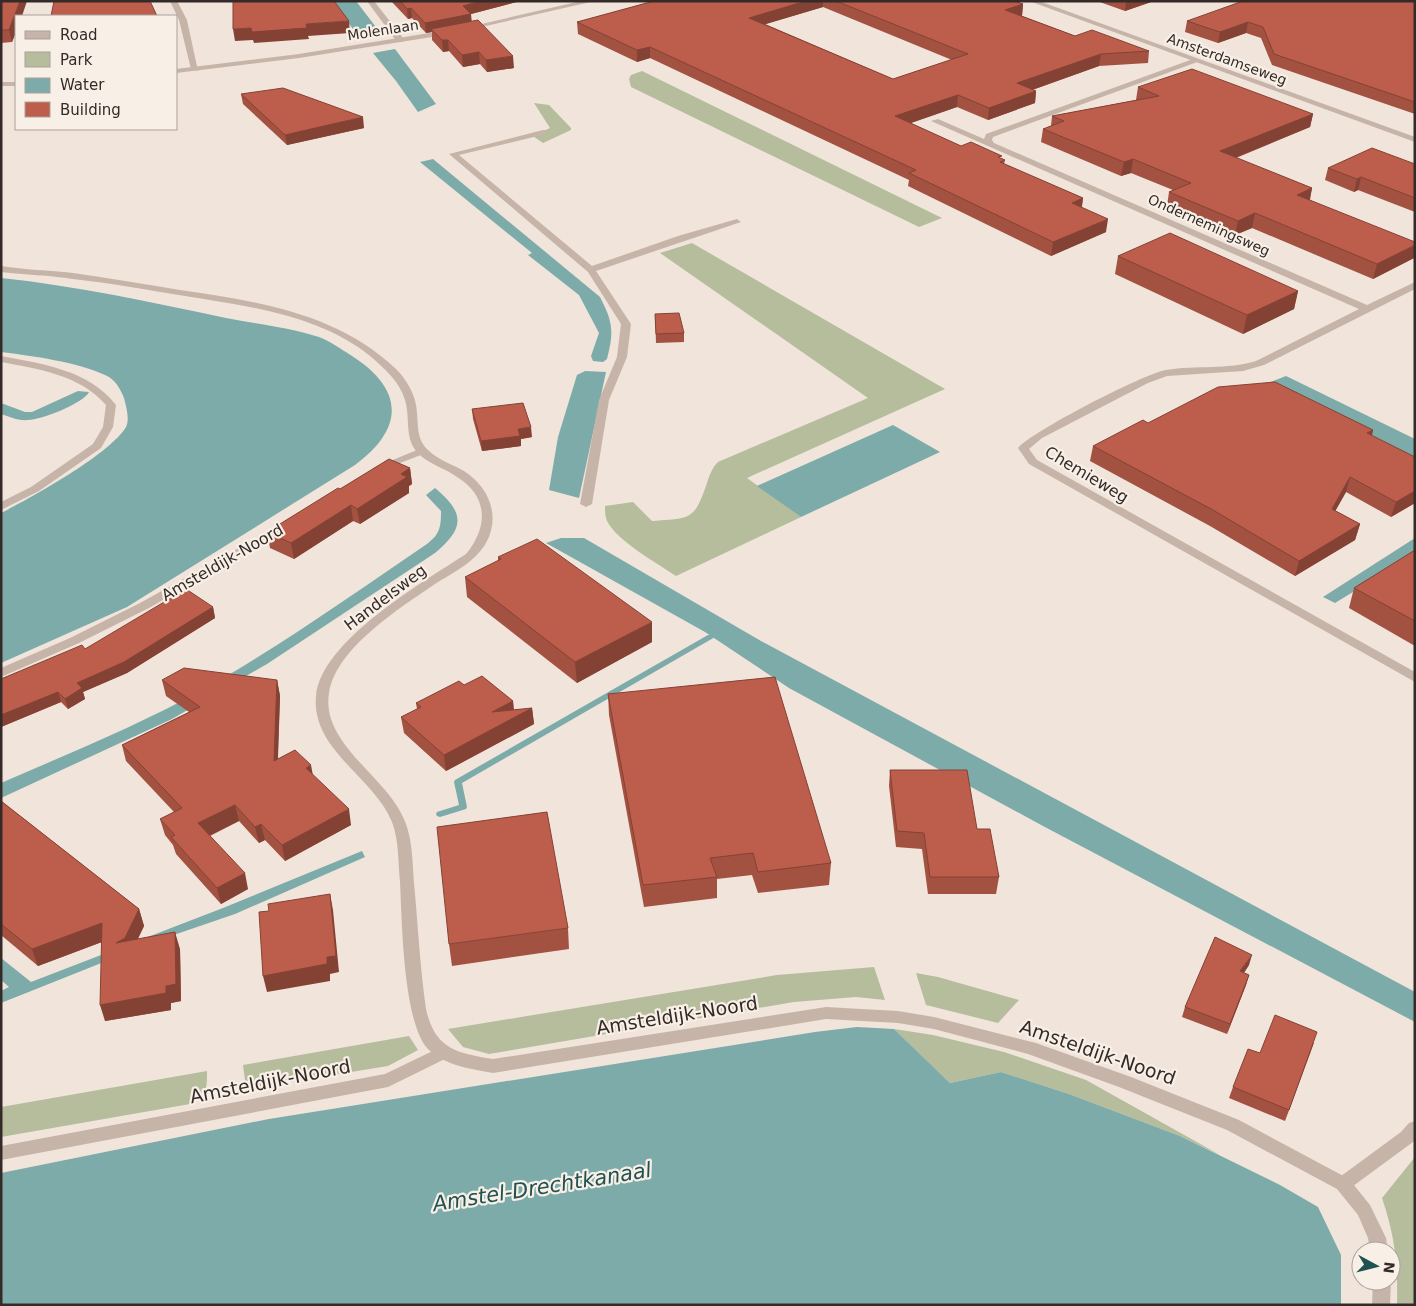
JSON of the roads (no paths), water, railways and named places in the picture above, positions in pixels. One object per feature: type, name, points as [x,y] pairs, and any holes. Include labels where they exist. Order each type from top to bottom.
[{"type":"street","points":[[173,1],[183,20],[195,69]]},
{"type":"street","points":[[370,1],[400,40]]},
{"type":"street","points":[[462,29],[592,1]]},
{"type":"street","name":"Amsterdamseweg","points":[[1032,1],[1415,140]]},
{"type":"street","name":"Amsterdamseweg","points":[[1045,1],[1415,134]]},
{"type":"street","name":"Molenlaan","points":[[178,71],[255,63],[453,31]]},
{"type":"street","points":[[991,145],[989,136],[1196,61]]},
{"type":"street","points":[[1,84],[15,84]]},
{"type":"street","name":"Ondernemingsweg","points":[[935,121],[1367,309]]},
{"type":"street","points":[[543,132],[453,154],[591,270],[626,324],[622,357],[604,400],[586,504]]},
{"type":"street","points":[[591,270],[681,238],[737,222]]},
{"type":"street","points":[[1,269],[104,280],[200,295],[260,307],[315,322],[374,354],[396,376],[411,402],[413,432],[422,451],[384,464],[368,474]]},
{"type":"street","points":[[1367,309],[1415,285]]},
{"type":"street","name":"Chemieweg","points":[[1367,309],[1260,363],[1243,368],[1166,373],[1144,381],[1038,436],[1023,448],[1033,462],[1041,467],[1415,678]]},
{"type":"street","points":[[1,359],[32,365],[73,377],[96,389],[112,405],[108,427],[97,446],[36,489],[1,507]]},
{"type":"street","name":"Handelsweg","points":[[422,451],[477,486],[485,502],[489,519],[481,544],[470,556],[354,639],[330,670],[322,695],[324,718],[335,740],[380,791],[399,822],[405,857],[417,1005],[429,1038],[443,1052]]},
{"type":"street","name":"Amsteldijk-Noord","points":[[1,674],[122,619],[216,568],[294,520]]},
{"type":"street","name":"Amsteldijk-Noord","points":[[1,1153],[388,1080],[443,1052],[466,1061],[493,1066],[826,1013],[898,1017],[934,1023],[1030,1048],[1125,1082],[1233,1125],[1343,1184]]},
{"type":"street","points":[[1377,1241],[1364,1210],[1343,1184],[1408,1137],[1415,1128]]},
{"type":"street","points":[[1381,1305],[1382,1291]]},
{"type":"water","points":[[333,1],[356,1],[382,35],[360,39]]},
{"type":"water","points":[[395,49],[436,104],[418,112],[373,53]]},
{"type":"water","points":[[433,159],[600,297],[608,313],[611,327],[611,341],[607,359],[603,362],[593,361],[591,356],[599,333],[579,295],[528,255],[532,253],[420,162]]},
{"type":"water","points":[[1,278],[58,285],[114,295],[284,328],[319,337],[352,356],[382,382],[389,396],[392,410],[390,424],[383,438],[355,465],[127,607],[1,663],[1,513],[50,486],[104,450],[126,427],[128,420],[124,398],[117,384],[109,377],[82,366],[1,352]]},
{"type":"water","points":[[585,371],[606,372],[579,498],[549,490],[558,437],[577,375]]},
{"type":"water","points":[[1286,376],[1415,439],[1415,459],[1263,385]]},
{"type":"water","points":[[78,391],[89,392],[71,406],[42,417],[21,420],[1,414],[1,403],[25,412],[32,412]]},
{"type":"water","points":[[893,425],[940,452],[801,517],[757,486]]},
{"type":"water","points":[[435,488],[452,505],[458,520],[452,536],[435,553],[267,664],[172,719],[1,798],[1,783],[129,727],[204,689],[289,637],[427,544],[435,537],[441,522],[441,511],[426,495]]},
{"type":"water","points":[[561,538],[584,538],[761,641],[1415,992],[1415,1022],[1043,826],[789,688],[705,632],[546,543]]},
{"type":"water","points":[[1415,538],[1415,554],[1335,603],[1323,597]]},
{"type":"water","points":[[362,851],[365,857],[235,914],[159,940],[1,1003],[1,991],[9,987],[1,980],[1,958],[31,982],[223,908]]},
{"type":"water","name":"Amstel-Drechtkanaal","points":[[857,1027],[894,1029],[950,1083],[1001,1072],[1069,1094],[1180,1136],[1280,1185],[1318,1207],[1341,1255],[1341,1305],[1,1305],[1,1173],[269,1119],[815,1032]]},
{"type":"waterway","points":[[440,814],[463,807],[458,782],[711,637]]}]
